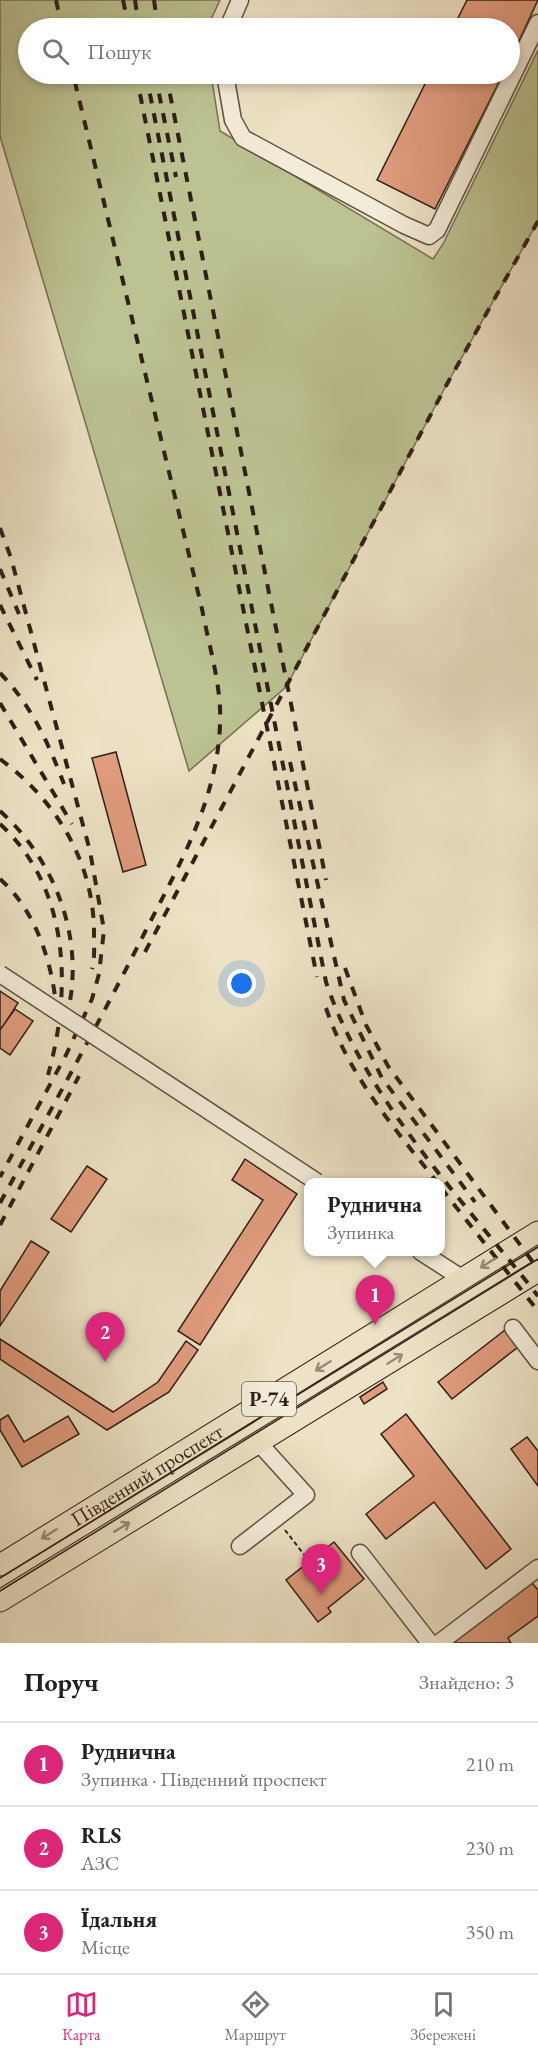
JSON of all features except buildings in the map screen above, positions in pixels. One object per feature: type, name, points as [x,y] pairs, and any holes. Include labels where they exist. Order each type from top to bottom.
[{"type":"main road","name":"Південний проспект","points":[[0,1565],[538,1232]]},
{"type":"main road","name":"Південний проспект","points":[[0,1601],[538,1271]]},
{"type":"street","points":[[232,18],[240,0]]},
{"type":"street","points":[[520,60],[538,23]]},
{"type":"street","points":[[227,84],[233,120],[243,138],[404,225],[429,236],[437,230],[508,84]]},
{"type":"street","points":[[0,974],[311,1178]]},
{"type":"street","points":[[428,1256],[463,1279]]},
{"type":"street","points":[[513,1328],[538,1361]]},
{"type":"street","points":[[240,1546],[306,1495],[259,1443]]},
{"type":"street","points":[[360,1553],[430,1643]]},
{"type":"street","points":[[439,1643],[538,1568]]},
{"type":"path","points":[[275,1519],[309,1561]]},
{"type":"green space","points":[[0,0],[220,0],[212,18],[18,18],[18,84],[213,84],[220,131],[433,259],[443,244],[538,50],[538,221],[447,384],[286,687],[189,771],[0,136]]},
{"type":"tram line","points":[[0,1578],[538,1247]]},
{"type":"tram line","points":[[0,1591],[538,1259]]},
{"type":"railway","points":[[56,0],[60,18]]},
{"type":"railway","points":[[123,0],[127,18]]},
{"type":"railway","points":[[135,0],[138,18]]},
{"type":"railway","points":[[154,0],[157,18]]},
{"type":"railway","points":[[0,1203],[110,1000],[183,857],[212,780],[220,725],[217,681],[202,609],[75,84]]},
{"type":"railway","points":[[148,84],[326,982],[343,1025],[365,1067],[390,1107],[442,1178]]},
{"type":"railway","points":[[157,84],[176,177]]},
{"type":"railway","points":[[168,84],[326,880]]},
{"type":"railway","points":[[140,94],[317,977]]},
{"type":"railway","points":[[145,952],[447,384],[538,221]]},
{"type":"railway","points":[[0,528],[11,558],[90,851],[104,930],[99,974],[92,999],[66,1055],[0,1177]]},
{"type":"railway","points":[[0,569],[19,614]]},
{"type":"railway","points":[[0,605],[37,680]]},
{"type":"railway","points":[[0,673],[30,711],[52,753],[64,784]]},
{"type":"railway","points":[[0,703],[72,824]]},
{"type":"railway","points":[[0,759],[39,794],[69,836],[80,859],[93,909],[94,961],[92,969]]},
{"type":"railway","points":[[290,762],[344,1000],[382,1078],[475,1202]]},
{"type":"railway","points":[[0,811],[20,831],[37,854],[62,904],[69,931],[72,959],[72,987],[67,1015]]},
{"type":"railway","points":[[0,824],[23,850],[40,878],[52,909],[59,942],[62,975],[60,1009],[56,1042],[48,1075]]},
{"type":"railway","points":[[0,879],[23,905],[32,920],[50,970],[56,1004]]},
{"type":"railway","points":[[345,968],[366,1025],[388,1066],[538,1269]]},
{"type":"railway","points":[[326,1008],[335,1032],[359,1078],[434,1178]]},
{"type":"railway","points":[[0,1225],[79,1076]]},
{"type":"railway","points":[[445,1181],[538,1296]]},
{"type":"railway","points":[[445,1193],[538,1311]]},
{"type":"place","name":"Руднична","points":[[375,1325]]},
{"type":"place","name":"RLS","points":[[105,1362]]},
{"type":"place","name":"Їдальня","points":[[321,1594]]}]
